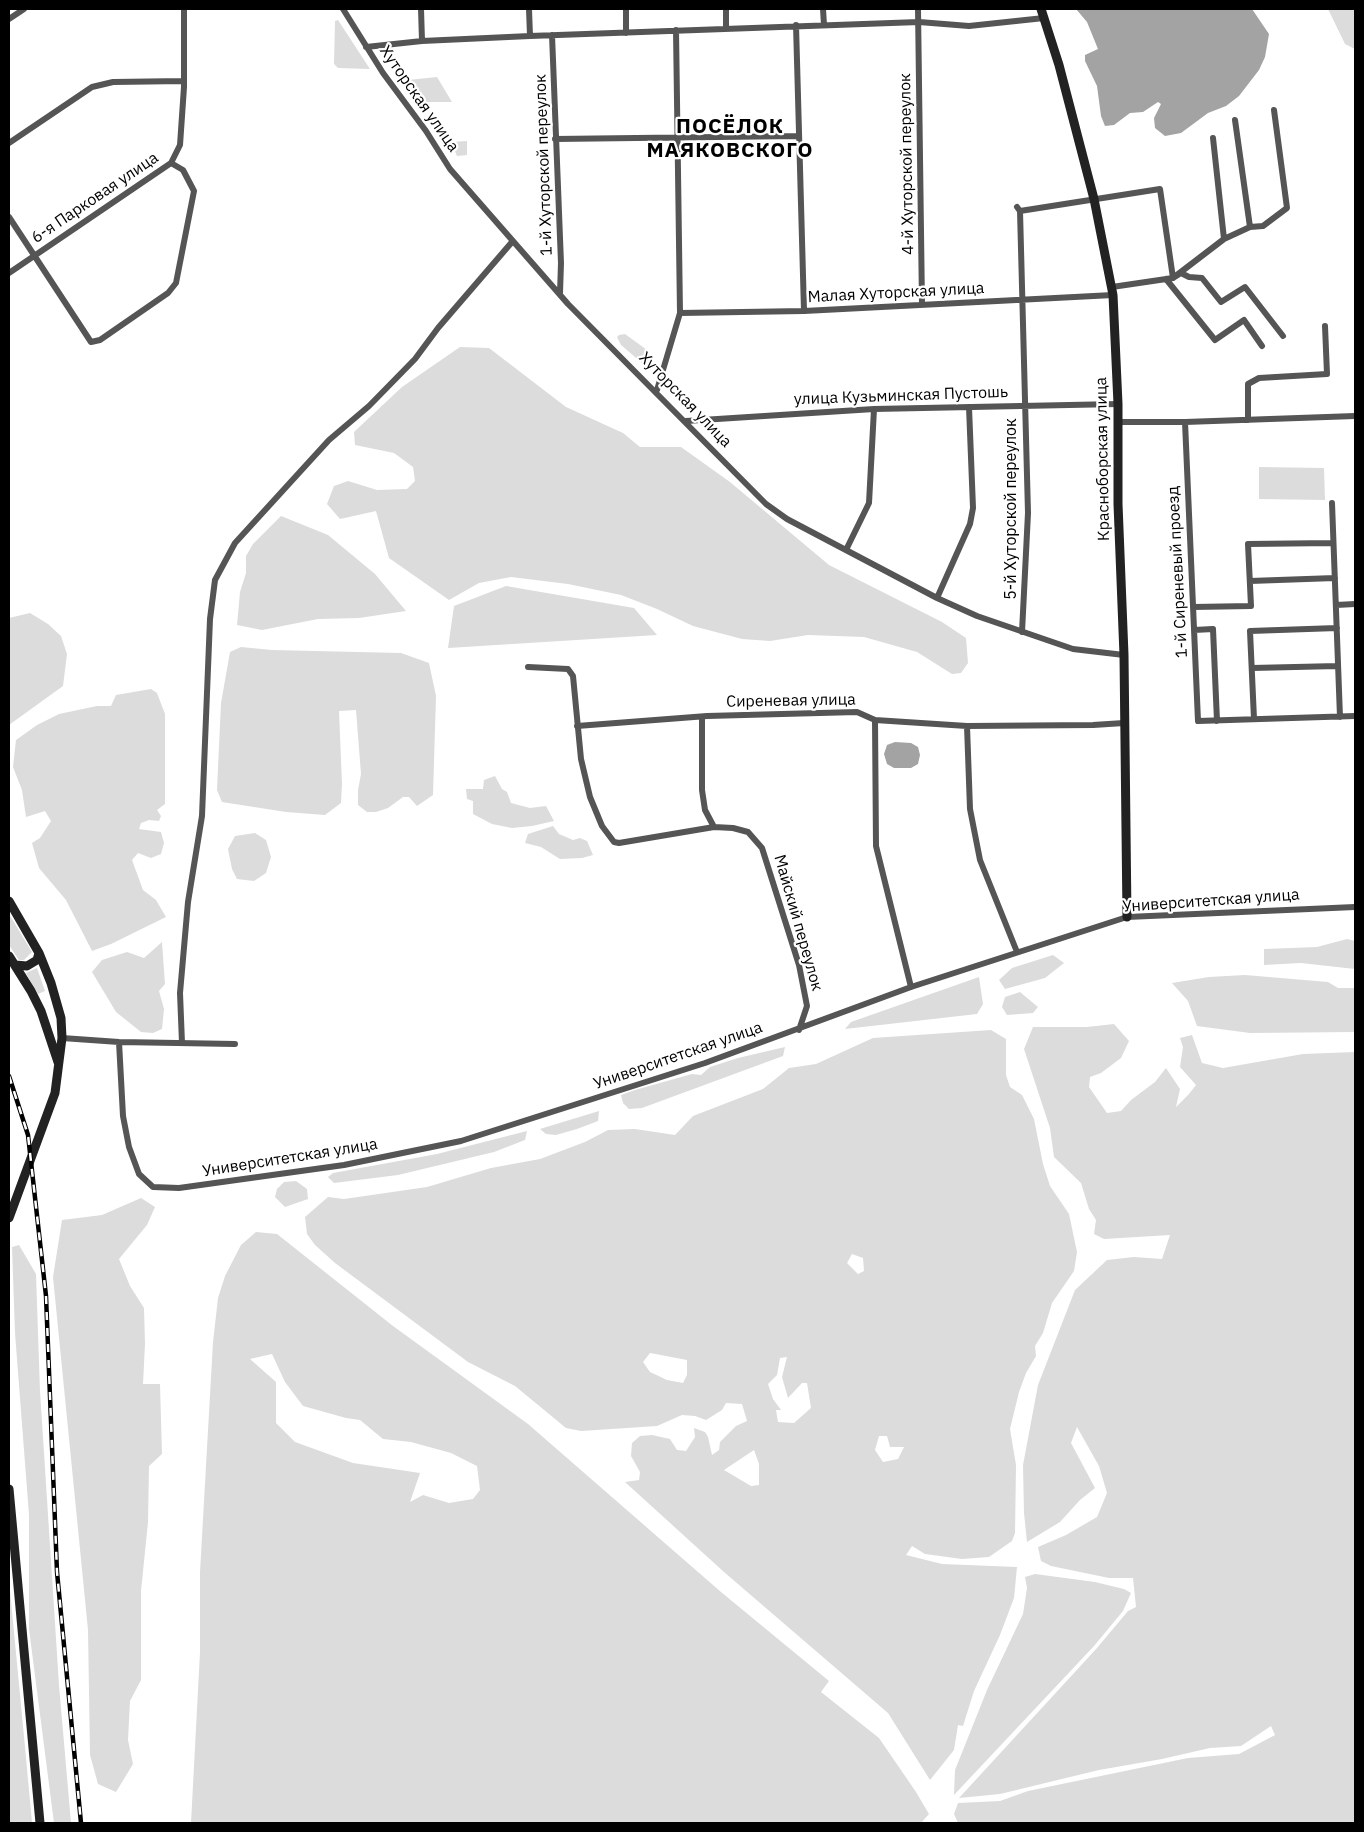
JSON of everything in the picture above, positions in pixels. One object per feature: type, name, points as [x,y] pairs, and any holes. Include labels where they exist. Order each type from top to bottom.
[{"type":"street","points":[[9,20],[24,9]]},
{"type":"street","points":[[9,217],[91,342],[100,340],[168,293],[176,283],[194,191],[183,170],[171,163],[180,145],[184,81],[184,9]]},
{"type":"street","name":"Хуторская улица","points":[[343,9],[366,47],[450,169],[512,242],[766,504],[787,519],[937,598],[1022,632],[1073,649],[1124,655]]},
{"type":"street","points":[[421,9],[422,41]]},
{"type":"street","points":[[529,9],[530,36]]},
{"type":"street","points":[[626,9],[626,33]]},
{"type":"street","points":[[726,9],[726,28]]},
{"type":"street","points":[[823,9],[824,25]]},
{"type":"street","name":"4-й Хуторской переулок","points":[[918,9],[922,305]]},
{"type":"street","name":"Красноборская улица","points":[[1041,9],[1059,65],[1094,199],[1112,291],[1118,404],[1124,655],[1127,917]]},
{"type":"street","points":[[366,47],[422,41],[796,25],[918,22],[969,26],[1044,18]]},
{"type":"street","points":[[796,25],[804,311]]},
{"type":"street","points":[[656,390],[680,313],[676,30]]},
{"type":"street","name":"1-й Хуторской переулок","points":[[552,35],[561,263],[560,293]]},
{"type":"street","points":[[9,143],[92,87],[113,82],[184,81]]},
{"type":"street","points":[[1170,278],[1181,273],[1224,239],[1250,227],[1263,226],[1287,208],[1274,110]]},
{"type":"street","points":[[1235,120],[1250,227]]},
{"type":"street","points":[[556,139],[798,136]]},
{"type":"street","points":[[1214,138],[1224,239]]},
{"type":"street","name":"6-я Парковая улица","points":[[9,273],[171,163]]},
{"type":"street","points":[[1094,199],[1160,189],[1170,278],[1214,340],[1244,320],[1262,346]]},
{"type":"street","name":"5-й Хуторской переулок","points":[[1022,632],[1028,513],[1018,209],[1094,199]]},
{"type":"street","points":[[182,1043],[180,993],[188,902],[202,816],[210,619],[215,580],[235,543],[329,440],[369,406],[415,359],[438,328],[512,242]]},
{"type":"street","points":[[1181,273],[1189,277],[1202,278],[1221,302],[1245,288],[1283,336]]},
{"type":"street","name":"Малая Хуторская улица","points":[[680,313],[804,311],[1022,301],[1112,291],[1170,278]]},
{"type":"street","points":[[1248,420],[1248,384],[1259,378],[1327,374],[1325,326]]},
{"type":"street","name":"улица Кузьминская Пустошь","points":[[686,421],[874,409],[1118,404]]},
{"type":"street","points":[[937,598],[970,524],[973,508],[969,407]]},
{"type":"street","points":[[846,550],[869,503],[874,409]]},
{"type":"street","points":[[1118,422],[1185,422],[1355,416]]},
{"type":"street","name":"1-й Сиреневый проезд","points":[[1185,422],[1198,721],[1217,721]]},
{"type":"street","points":[[1332,503],[1340,717]]},
{"type":"street","points":[[1193,608],[1250,606],[1248,544],[1333,543]]},
{"type":"street","points":[[1250,581],[1335,578]]},
{"type":"street","points":[[1336,605],[1355,604]]},
{"type":"street","points":[[1254,720],[1250,631],[1337,628]]},
{"type":"street","points":[[1194,630],[1213,629],[1217,721],[1355,716]]},
{"type":"street","points":[[1252,668],[1338,666]]},
{"type":"street","points":[[528,667],[559,667],[568,669],[571,672],[577,726]]},
{"type":"street","name":"Сиреневая улица","points":[[577,726],[702,717],[857,712],[875,720],[967,726],[1124,723]]},
{"type":"street","points":[[702,717],[702,790],[705,810],[714,827]]},
{"type":"street","points":[[875,720],[876,846],[911,987]]},
{"type":"street","name":"Майский переулок","points":[[577,726],[581,759],[590,797],[602,826],[614,842],[619,843],[714,827],[733,828],[748,832],[762,848],[800,965],[807,1006],[799,1030]]},
{"type":"street","points":[[967,726],[970,809],[980,860],[1018,952]]},
{"type":"street","points":[[9,901],[40,953],[51,982],[60,1018],[62,1038],[56,1093],[46,1125],[9,1218]]},
{"type":"street","name":"Университетская улица","points":[[119,1042],[123,1116],[129,1147],[138,1174],[152,1187],[179,1188],[344,1165],[461,1141],[705,1063],[799,1030],[911,987],[1127,917],[1355,907]]},
{"type":"street","points":[[15,965],[28,966],[37,960],[40,953]]},
{"type":"street","points":[[9,956],[41,1011],[58,1065]]},
{"type":"street","points":[[62,1038],[119,1042],[235,1044]]},
{"type":"street","points":[[9,1489],[40,1823]]},
{"type":"shaded area","points":[[1076,9],[1252,9],[1269,34],[1265,57],[1259,70],[1239,96],[1226,106],[1208,113],[1181,133],[1165,136],[1155,128],[1154,118],[1161,104],[1158,102],[1143,112],[1130,113],[1114,125],[1105,126],[1101,116],[1097,86],[1085,61],[1085,55],[1098,49],[1087,22]]},
{"type":"shaded area","points":[[1328,9],[1355,9],[1355,49],[1345,44]]},
{"type":"shaded area","points":[[338,20],[370,69],[338,68],[334,64],[335,21]]},
{"type":"shaded area","points":[[437,77],[452,102],[419,102],[408,80]]},
{"type":"shaded area","points":[[467,141],[467,155],[457,156],[451,142]]},
{"type":"shaded area","points":[[625,334],[647,350],[648,360],[642,363],[621,345],[617,337]]},
{"type":"shaded area","points":[[460,347],[489,348],[566,407],[623,433],[640,447],[681,447],[730,482],[829,565],[942,622],[966,638],[968,663],[961,673],[952,674],[917,652],[864,637],[808,635],[770,641],[742,639],[693,626],[621,595],[568,584],[511,577],[479,583],[449,600],[389,558],[376,511],[340,519],[327,504],[334,486],[348,481],[377,490],[407,489],[415,481],[413,467],[394,453],[355,445],[354,432],[402,387]]},
{"type":"shaded area","points":[[1259,467],[1324,468],[1325,500],[1259,499]]},
{"type":"shaded area","points":[[281,516],[328,535],[375,574],[406,611],[359,618],[318,619],[262,630],[237,625],[240,592],[246,573],[246,556],[253,544]]},
{"type":"shaded area","points":[[506,586],[634,608],[657,635],[448,648],[454,606]]},
{"type":"shaded area","points":[[30,613],[48,624],[61,636],[67,654],[63,686],[9,725],[9,618]]},
{"type":"shaded area","points":[[241,647],[272,650],[401,653],[429,663],[436,696],[433,795],[417,806],[409,797],[403,797],[388,808],[376,812],[367,812],[358,805],[361,774],[356,710],[339,711],[341,803],[325,815],[286,812],[222,802],[217,790],[221,703],[230,652]]},
{"type":"shaded area","points":[[151,689],[157,693],[165,714],[165,804],[157,810],[161,816],[159,821],[149,820],[141,823],[139,829],[161,832],[164,843],[161,854],[151,858],[138,853],[132,860],[143,890],[156,900],[166,917],[111,944],[92,951],[66,900],[39,868],[32,843],[40,838],[51,821],[45,811],[26,817],[22,790],[13,767],[16,740],[37,725],[59,714],[97,706],[111,706],[116,695]]},
{"type":"shaded area","points":[[895,742],[911,743],[918,747],[920,755],[918,764],[911,768],[894,768],[887,764],[884,754],[887,745]]},
{"type":"shaded area","points":[[495,776],[502,789],[507,792],[511,803],[530,808],[546,806],[554,821],[512,828],[492,824],[473,814],[473,801],[467,799],[466,789],[483,789],[484,780]]},
{"type":"shaded area","points":[[553,826],[559,834],[573,840],[580,838],[587,841],[593,855],[582,858],[560,859],[541,847],[525,843],[528,834]]},
{"type":"shaded area","points":[[255,833],[266,840],[271,857],[266,873],[254,881],[237,879],[232,869],[228,849],[235,836]]},
{"type":"shaded area","points":[[9,914],[32,952],[24,960],[19,960],[9,945]]},
{"type":"shaded area","points":[[1347,939],[1355,941],[1355,969],[1301,963],[1264,965],[1264,949],[1317,947]]},
{"type":"shaded area","points":[[162,942],[165,984],[159,991],[164,1009],[162,1029],[153,1033],[141,1032],[116,1012],[92,972],[102,960],[127,952],[144,958]]},
{"type":"shaded area","points":[[1053,955],[1064,963],[1045,978],[1005,989],[999,980],[1012,968]]},
{"type":"shaded area","points":[[37,968],[45,991],[38,994],[26,973]]},
{"type":"shaded area","points":[[1245,975],[1328,982],[1338,988],[1355,988],[1355,1032],[1250,1033],[1197,1026],[1188,1001],[1172,983],[1209,977]]},
{"type":"shaded area","points":[[979,977],[983,1004],[977,1014],[845,1029],[851,1022]]},
{"type":"shaded area","points":[[1020,992],[1038,1007],[1033,1013],[1007,1015],[1002,1007],[1005,997]]},
{"type":"shaded area","points":[[1114,1024],[1129,1041],[1121,1058],[1101,1073],[1090,1077],[1089,1087],[1107,1113],[1121,1111],[1131,1100],[1155,1082],[1166,1068],[1180,1089],[1176,1107],[1196,1085],[1180,1067],[1183,1047],[1180,1038],[1192,1035],[1202,1063],[1223,1068],[1303,1054],[1355,1052],[1355,1823],[958,1823],[954,1814],[958,1803],[1000,1801],[1028,1791],[1188,1758],[1239,1754],[1275,1735],[1271,1726],[1241,1746],[1210,1748],[1099,1770],[1000,1794],[959,1798],[1097,1648],[1128,1611],[1136,1607],[1133,1578],[1109,1578],[1051,1566],[1041,1561],[1038,1547],[1066,1535],[1097,1517],[1107,1493],[1099,1466],[1077,1427],[1071,1443],[1095,1488],[1080,1500],[1060,1522],[1027,1542],[1024,1513],[1023,1465],[1038,1385],[1075,1290],[1107,1260],[1134,1257],[1162,1259],[1170,1235],[1104,1239],[1094,1234],[1096,1220],[1089,1209],[1081,1183],[1054,1157],[1050,1128],[1024,1049],[1033,1027],[1087,1027]]},
{"type":"shaded area","points":[[991,1030],[1006,1039],[1006,1075],[1010,1087],[1022,1095],[1034,1119],[1043,1164],[1050,1186],[1069,1214],[1077,1252],[1074,1271],[1052,1303],[1043,1333],[1035,1346],[1036,1356],[1026,1373],[1019,1392],[1010,1429],[1016,1465],[1015,1533],[1012,1541],[989,1557],[962,1559],[925,1554],[912,1546],[906,1555],[942,1564],[1017,1567],[1014,1598],[1000,1635],[974,1691],[963,1726],[958,1725],[954,1750],[930,1780],[888,1713],[724,1572],[625,1482],[639,1480],[640,1472],[631,1456],[632,1443],[640,1436],[652,1435],[670,1439],[677,1450],[686,1451],[695,1437],[694,1428],[705,1432],[712,1455],[719,1450],[720,1442],[736,1426],[747,1421],[742,1404],[726,1403],[722,1410],[706,1420],[695,1416],[682,1415],[657,1426],[581,1431],[566,1428],[515,1386],[468,1362],[335,1263],[315,1245],[307,1234],[305,1217],[328,1197],[344,1199],[427,1187],[491,1168],[540,1159],[585,1142],[608,1130],[635,1129],[675,1135],[693,1116],[763,1089],[789,1068],[816,1064],[873,1038]],"holes":[[[852,1254],[863,1258],[864,1271],[858,1274],[847,1263]],[[650,1353],[687,1360],[687,1375],[683,1383],[667,1380],[650,1372],[643,1362]],[[787,1357],[782,1377],[788,1398],[802,1383],[807,1383],[811,1408],[794,1423],[778,1422],[776,1410],[781,1410],[773,1399],[768,1384],[777,1375],[780,1358]],[[879,1436],[887,1436],[890,1447],[904,1447],[898,1459],[883,1462],[875,1450]],[[754,1450],[759,1464],[759,1485],[751,1486],[724,1470]]]},
{"type":"shaded area","points":[[785,1047],[783,1056],[642,1108],[629,1109],[623,1103],[621,1095],[635,1090],[692,1074],[701,1075],[710,1067]]},
{"type":"shaded area","points":[[599,1111],[598,1121],[577,1129],[556,1135],[546,1134],[540,1129]]},
{"type":"shaded area","points":[[527,1131],[525,1140],[494,1152],[398,1175],[334,1183],[328,1177],[333,1173],[437,1154]]},
{"type":"shaded area","points":[[296,1181],[307,1189],[308,1199],[285,1207],[275,1197],[277,1189],[284,1182]]},
{"type":"shaded area","points":[[141,1198],[155,1207],[147,1225],[119,1259],[130,1286],[144,1308],[143,1384],[160,1384],[162,1454],[149,1466],[148,1522],[141,1591],[141,1680],[130,1701],[128,1740],[133,1764],[116,1792],[98,1784],[90,1755],[88,1630],[53,1277],[62,1220],[102,1215]]},
{"type":"shaded area","points":[[256,1232],[277,1234],[393,1326],[528,1424],[721,1592],[829,1681],[821,1692],[879,1738],[929,1814],[921,1823],[191,1823],[200,1652],[200,1572],[213,1342],[218,1298],[225,1276],[241,1245]],"holes":[[[272,1354],[285,1382],[303,1406],[360,1420],[383,1439],[411,1442],[451,1453],[477,1466],[480,1490],[473,1499],[449,1503],[423,1495],[410,1502],[420,1473],[353,1463],[295,1442],[276,1423],[276,1382],[250,1359]]]},
{"type":"shaded area","points":[[19,1245],[36,1274],[40,1391],[59,1685],[71,1823],[54,1823],[29,1629],[29,1515],[15,1333],[12,1247]]},
{"type":"shaded area","points":[[1035,1574],[1095,1582],[1124,1589],[1131,1593],[1123,1611],[1094,1646],[954,1795],[955,1770],[987,1690],[1023,1614],[1027,1588],[1025,1577]]},
{"type":"shaded area","points":[[9,1580],[25,1747],[32,1823],[9,1823]]},
{"type":"railway","points":[[9,1076],[28,1135],[46,1296],[57,1572],[81,1823]]},
{"type":"district","name":"ПОСЁЛОК МАЯКОВСКОГО","points":[[730,139]]}]
